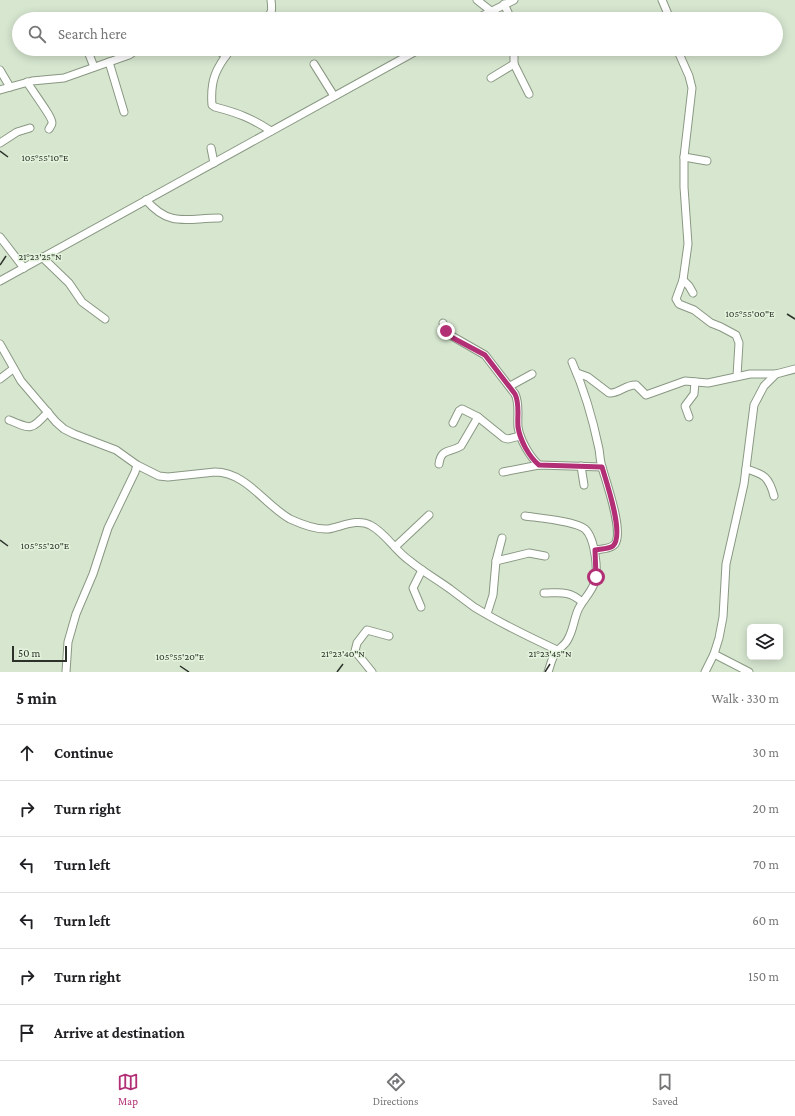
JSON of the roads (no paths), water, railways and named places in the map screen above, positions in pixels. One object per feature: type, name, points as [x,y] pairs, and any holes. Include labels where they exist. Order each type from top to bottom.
[{"type":"street","points":[[271,0],[271,12]]},
{"type":"street","points":[[477,0],[492,11],[514,0]]},
{"type":"street","points":[[662,0],[667,12]]},
{"type":"street","points":[[504,4],[508,12]]},
{"type":"street","points":[[90,56],[94,67]]},
{"type":"street","points":[[0,90],[27,82],[59,79],[126,56]]},
{"type":"street","points":[[226,56],[215,73],[212,82],[212,104],[214,107],[240,114],[271,131]]},
{"type":"street","points":[[0,281],[407,56]]},
{"type":"street","points":[[514,56],[514,64],[529,94]]},
{"type":"street","points":[[680,56],[689,76],[692,88],[684,157],[684,187],[688,244],[683,280],[676,299],[677,302],[694,310],[706,320],[736,335],[739,343],[737,376]]},
{"type":"street","points":[[109,62],[124,112]]},
{"type":"street","points":[[314,64],[334,96]]},
{"type":"street","points":[[491,78],[514,64]]},
{"type":"street","points":[[0,70],[10,87]]},
{"type":"street","points":[[27,82],[51,118],[52,123],[49,129]]},
{"type":"street","points":[[0,143],[17,132],[30,128]]},
{"type":"street","points":[[211,148],[214,163]]},
{"type":"street","points":[[684,157],[707,161]]},
{"type":"street","points":[[146,200],[153,208],[168,218],[184,220],[219,218]]},
{"type":"street","points":[[0,237],[24,268]]},
{"type":"street","points":[[42,258],[69,283],[82,302],[105,319]]},
{"type":"street","points":[[683,280],[689,286],[693,294]]},
{"type":"street","points":[[443,323],[446,331],[450,335],[485,355],[510,386],[518,400],[518,428],[520,436],[534,460],[539,465]]},
{"type":"street","points":[[1,347],[21,381],[64,429],[116,450],[137,465],[159,476],[168,477],[222,472],[230,474],[249,485],[274,508],[299,523],[328,529],[358,522],[368,524],[378,530],[409,561],[474,607],[557,650]]},
{"type":"street","points":[[572,362],[590,414],[616,521],[617,540],[611,547],[595,550]]},
{"type":"street","points":[[0,379],[13,369]]},
{"type":"street","points":[[577,373],[588,378],[610,393],[636,385],[646,395],[685,381],[708,382],[750,374],[776,374],[795,369]]},
{"type":"street","points":[[510,386],[532,374]]},
{"type":"street","points":[[705,672],[714,654],[723,617],[726,564],[746,469],[754,405],[764,386],[776,374]]},
{"type":"street","points":[[689,417],[685,406],[694,394],[695,382]]},
{"type":"street","points":[[453,423],[459,411],[462,409],[478,417],[504,438],[508,439],[520,436]]},
{"type":"street","points":[[9,420],[23,426],[32,427],[36,425],[48,412]]},
{"type":"street","points":[[439,464],[442,453],[461,446],[478,417]]},
{"type":"street","points":[[66,672],[68,642],[76,614],[93,574],[108,528],[137,465]]},
{"type":"street","points":[[503,472],[539,465],[602,467]]},
{"type":"street","points":[[581,466],[584,485]]},
{"type":"street","points":[[746,469],[765,477],[774,496]]},
{"type":"street","points":[[395,547],[429,515]]},
{"type":"street","points":[[526,516],[575,524],[585,529],[595,550],[596,577],[594,585],[577,612],[569,638],[565,645],[557,650],[553,656],[548,672]]},
{"type":"street","points":[[487,614],[493,591],[496,561],[502,538]]},
{"type":"street","points":[[496,561],[529,553],[545,556]]},
{"type":"street","points":[[421,607],[413,592],[413,588],[422,570]]},
{"type":"street","points":[[544,593],[570,594],[582,602]]},
{"type":"street","points":[[372,672],[355,651],[357,643],[366,630],[388,636]]},
{"type":"street","points":[[714,654],[749,672]]}]
